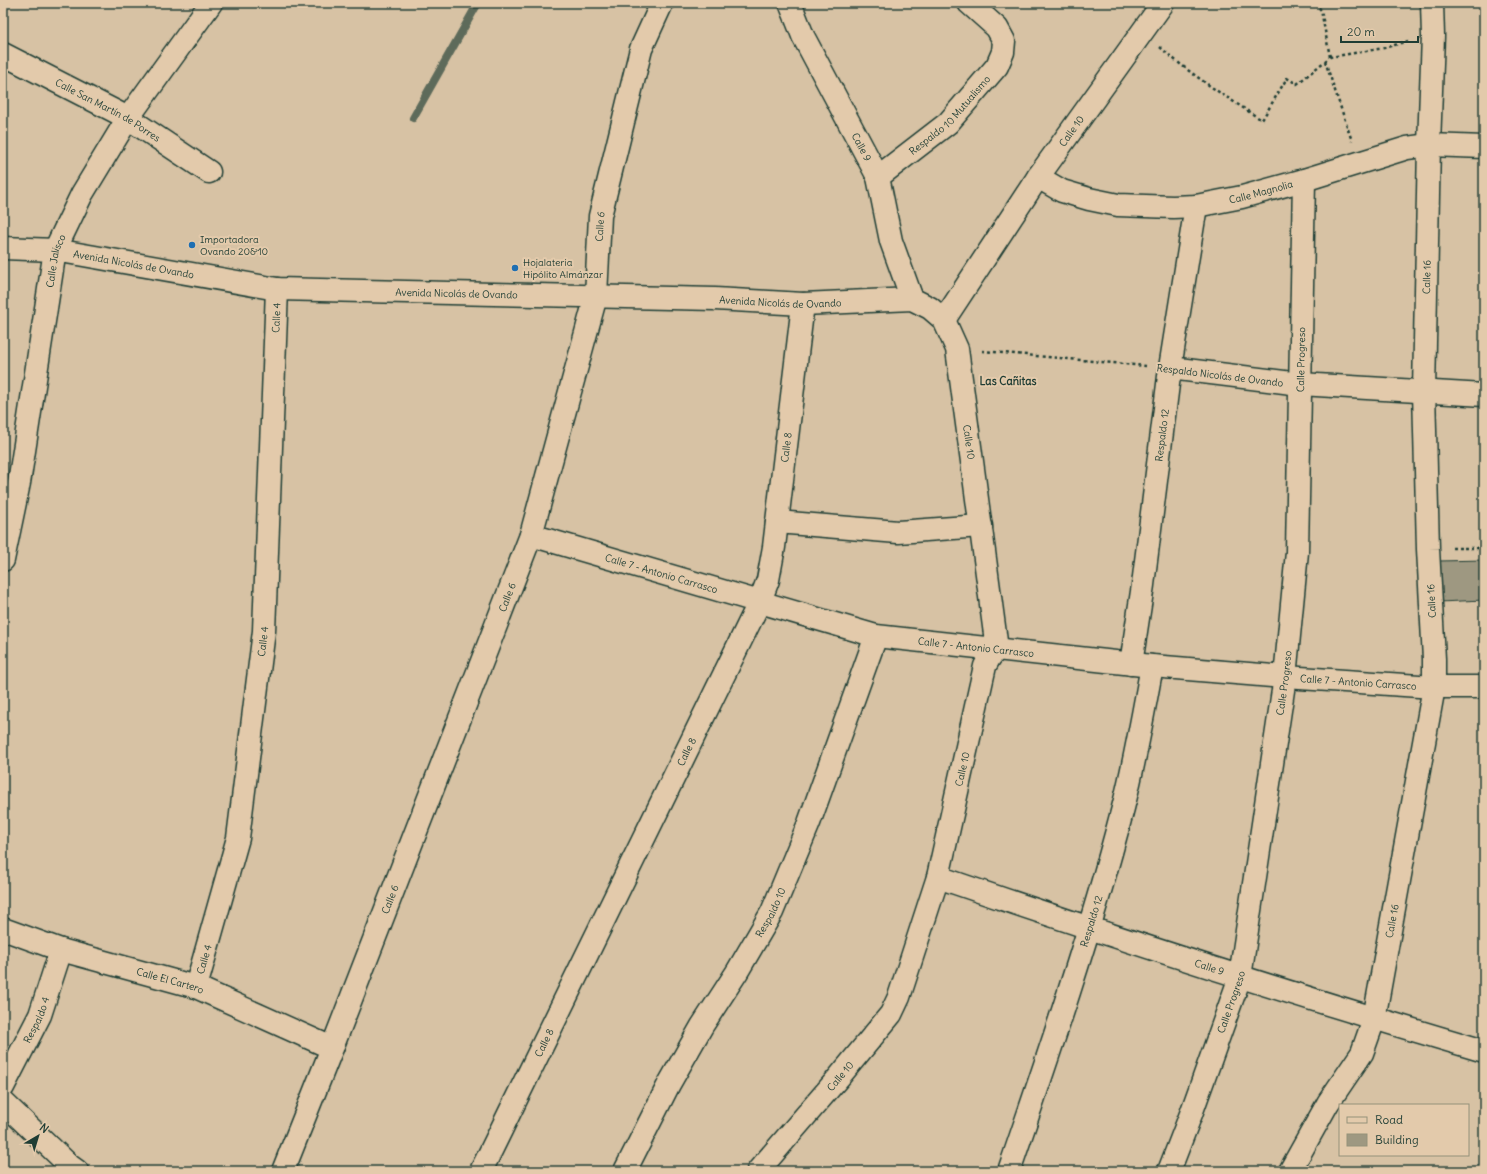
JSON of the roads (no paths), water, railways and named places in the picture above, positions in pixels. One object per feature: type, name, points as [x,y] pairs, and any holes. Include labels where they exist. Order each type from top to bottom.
[{"type":"street","name":"Calle Jalisco","points":[[3,560],[11,482],[55,250],[82,194],[128,118],[211,3]]},
{"type":"street","name":"Calle 6","points":[[282,1171],[332,1048],[531,535],[596,296],[600,216],[641,49],[662,3]]},
{"type":"street","name":"Calle 9","points":[[790,3],[803,36],[878,177],[891,240],[912,300]]},
{"type":"street","name":"Respaldo 10 Mutualismo","points":[[878,177],[948,123],[997,66],[1004,41],[997,28],[969,3]]},
{"type":"street","name":"Calle 10","points":[[944,320],[1038,178],[1142,30],[1163,3]]},
{"type":"street","name":"Calle 16","points":[[1290,1171],[1328,1102],[1362,1053],[1374,1019],[1434,687],[1434,659],[1428,549],[1424,391],[1429,144],[1433,36],[1432,3]]},
{"type":"street","name":"Calle San Martín de Porres","points":[[3,54],[128,118],[209,172]]},
{"type":"street","name":"Calle Magnolia","points":[[1038,178],[1062,191],[1089,199],[1118,205],[1173,207],[1196,206],[1242,197],[1304,180],[1407,148],[1429,144],[1484,147]]},
{"type":"street","name":"Calle Progreso","points":[[1169,1171],[1240,977],[1285,677],[1297,552],[1304,180]]},
{"type":"street","name":"Respaldo 12","points":[[1009,1171],[1089,929],[1123,807],[1142,665],[1143,585],[1170,368],[1196,206]]},
{"type":"street","name":"Avenida Nicolás de Ovando","points":[[3,248],[55,250],[277,289],[715,299],[803,304],[912,300]]},
{"type":"street","name":"Calle 4","points":[[196,987],[238,838],[264,631],[277,289]]},
{"type":"street","name":"Calle 10","points":[[758,1171],[840,1077],[891,1014],[899,997],[938,877],[985,666],[990,657],[998,649],[957,349],[944,320],[930,308],[912,300]]},
{"type":"street","name":"Calle 8","points":[[481,1171],[760,601],[768,580],[774,547],[803,304]]},
{"type":"street","name":"Respaldo Nicolás de Ovando","points":[[1170,368],[1300,384],[1484,395]]},
{"type":"street","points":[[777,522],[898,532],[981,526]]},
{"type":"street","name":"Calle 7 - Antonio Carrasco","points":[[531,535],[876,636],[1142,665],[1285,677],[1434,687],[1484,688]]},
{"type":"street","name":"Respaldo 10","points":[[625,1171],[669,1084],[702,1026],[737,972],[772,912],[809,823],[876,636]]},
{"type":"street","name":"Calle 9","points":[[938,877],[1089,929],[1374,1019],[1484,1051]]},
{"type":"street","name":"Calle El Cartero","points":[[3,929],[61,950],[196,987],[332,1048]]},
{"type":"street","name":"Respaldo 4","points":[[3,1087],[40,1015],[61,950]]},
{"type":"street","points":[[3,1102],[77,1171]]},
{"type":"waterway","points":[[413,118],[478,3]]},
{"type":"place","name":"Importadora Ovando 20&10","points":[[192,245]]},
{"type":"place","name":"Hojalateria Hipólito Almánzar","points":[[515,268]]},
{"type":"district","name":"Las Cañitas","points":[[1008,381]]}]
